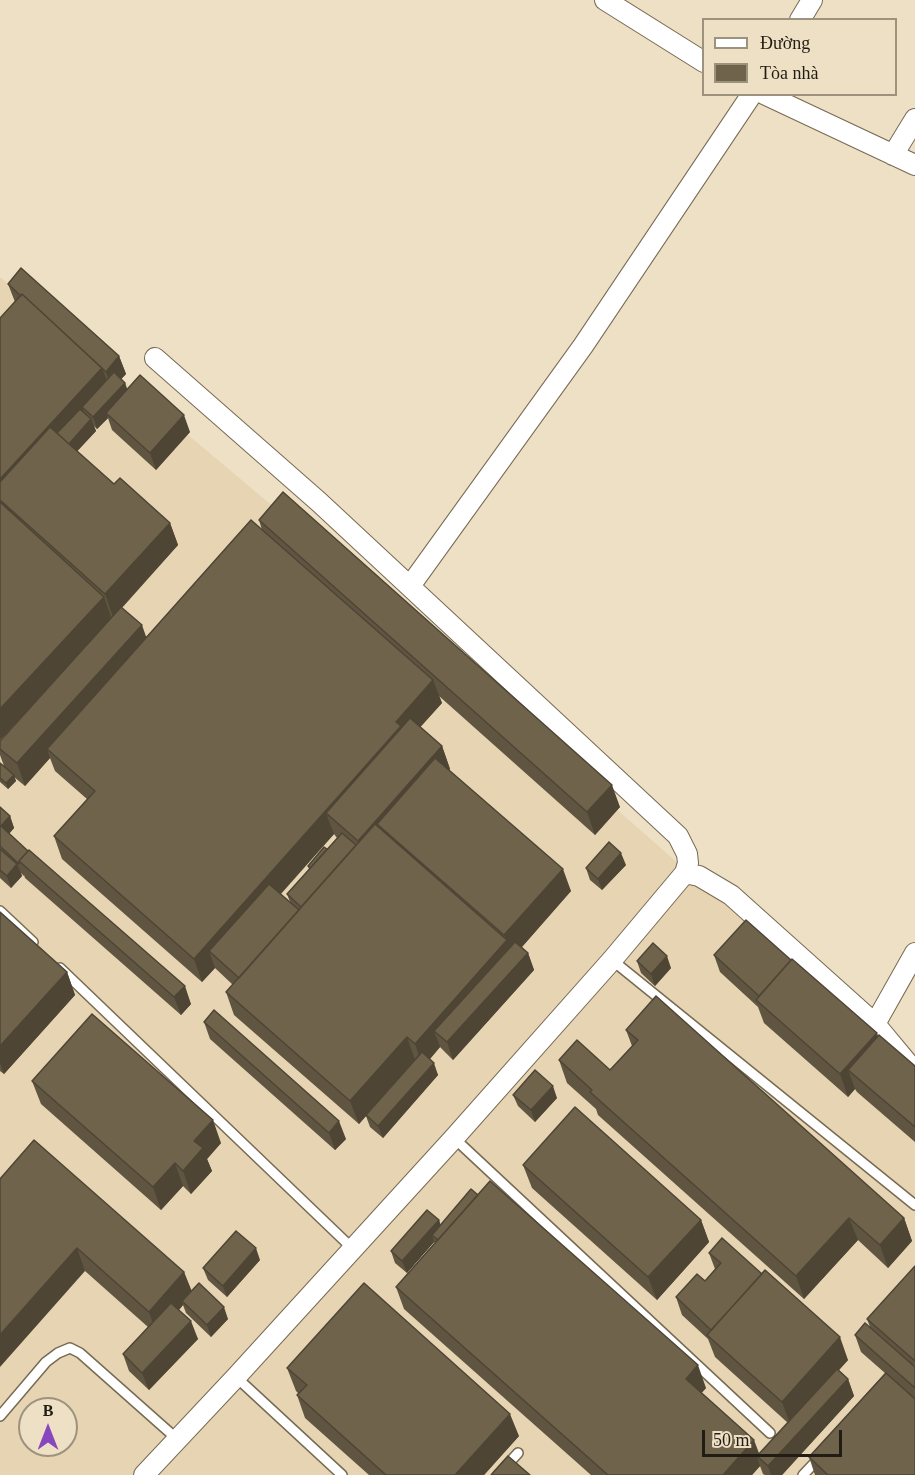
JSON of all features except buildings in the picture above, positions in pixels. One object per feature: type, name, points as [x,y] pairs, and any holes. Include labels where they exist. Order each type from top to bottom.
[{"type":"street","points":[[605,0],[702,61]]},
{"type":"street","points":[[801,18],[812,0]]},
{"type":"street","points":[[410,586],[583,346],[751,96]]},
{"type":"street","points":[[768,96],[915,165]]},
{"type":"street","points":[[893,155],[915,119]]},
{"type":"street","points":[[144,1475],[353,1249],[612,960],[685,873],[688,863],[687,854],[678,836],[319,502],[154,358]]},
{"type":"street","points":[[685,873],[699,876],[731,895],[874,1024],[915,1072]]},
{"type":"street","points":[[874,1024],[915,952]]},
{"type":"lane","points":[[0,911],[43,952]]},
{"type":"lane","points":[[52,960],[353,1249]]},
{"type":"lane","points":[[612,960],[915,1205]]},
{"type":"lane","points":[[454,1137],[770,1433]]},
{"type":"lane","points":[[0,1416],[46,1362],[70,1348],[80,1353],[177,1439]]},
{"type":"lane","points":[[236,1377],[342,1475]]},
{"type":"lane","points":[[803,1475],[827,1449]]},
{"type":"lane","points":[[498,1475],[518,1453]]},
{"type":"shaded area","points":[[0,277],[288,519],[792,964],[915,1068],[915,1475],[0,1475]]}]
